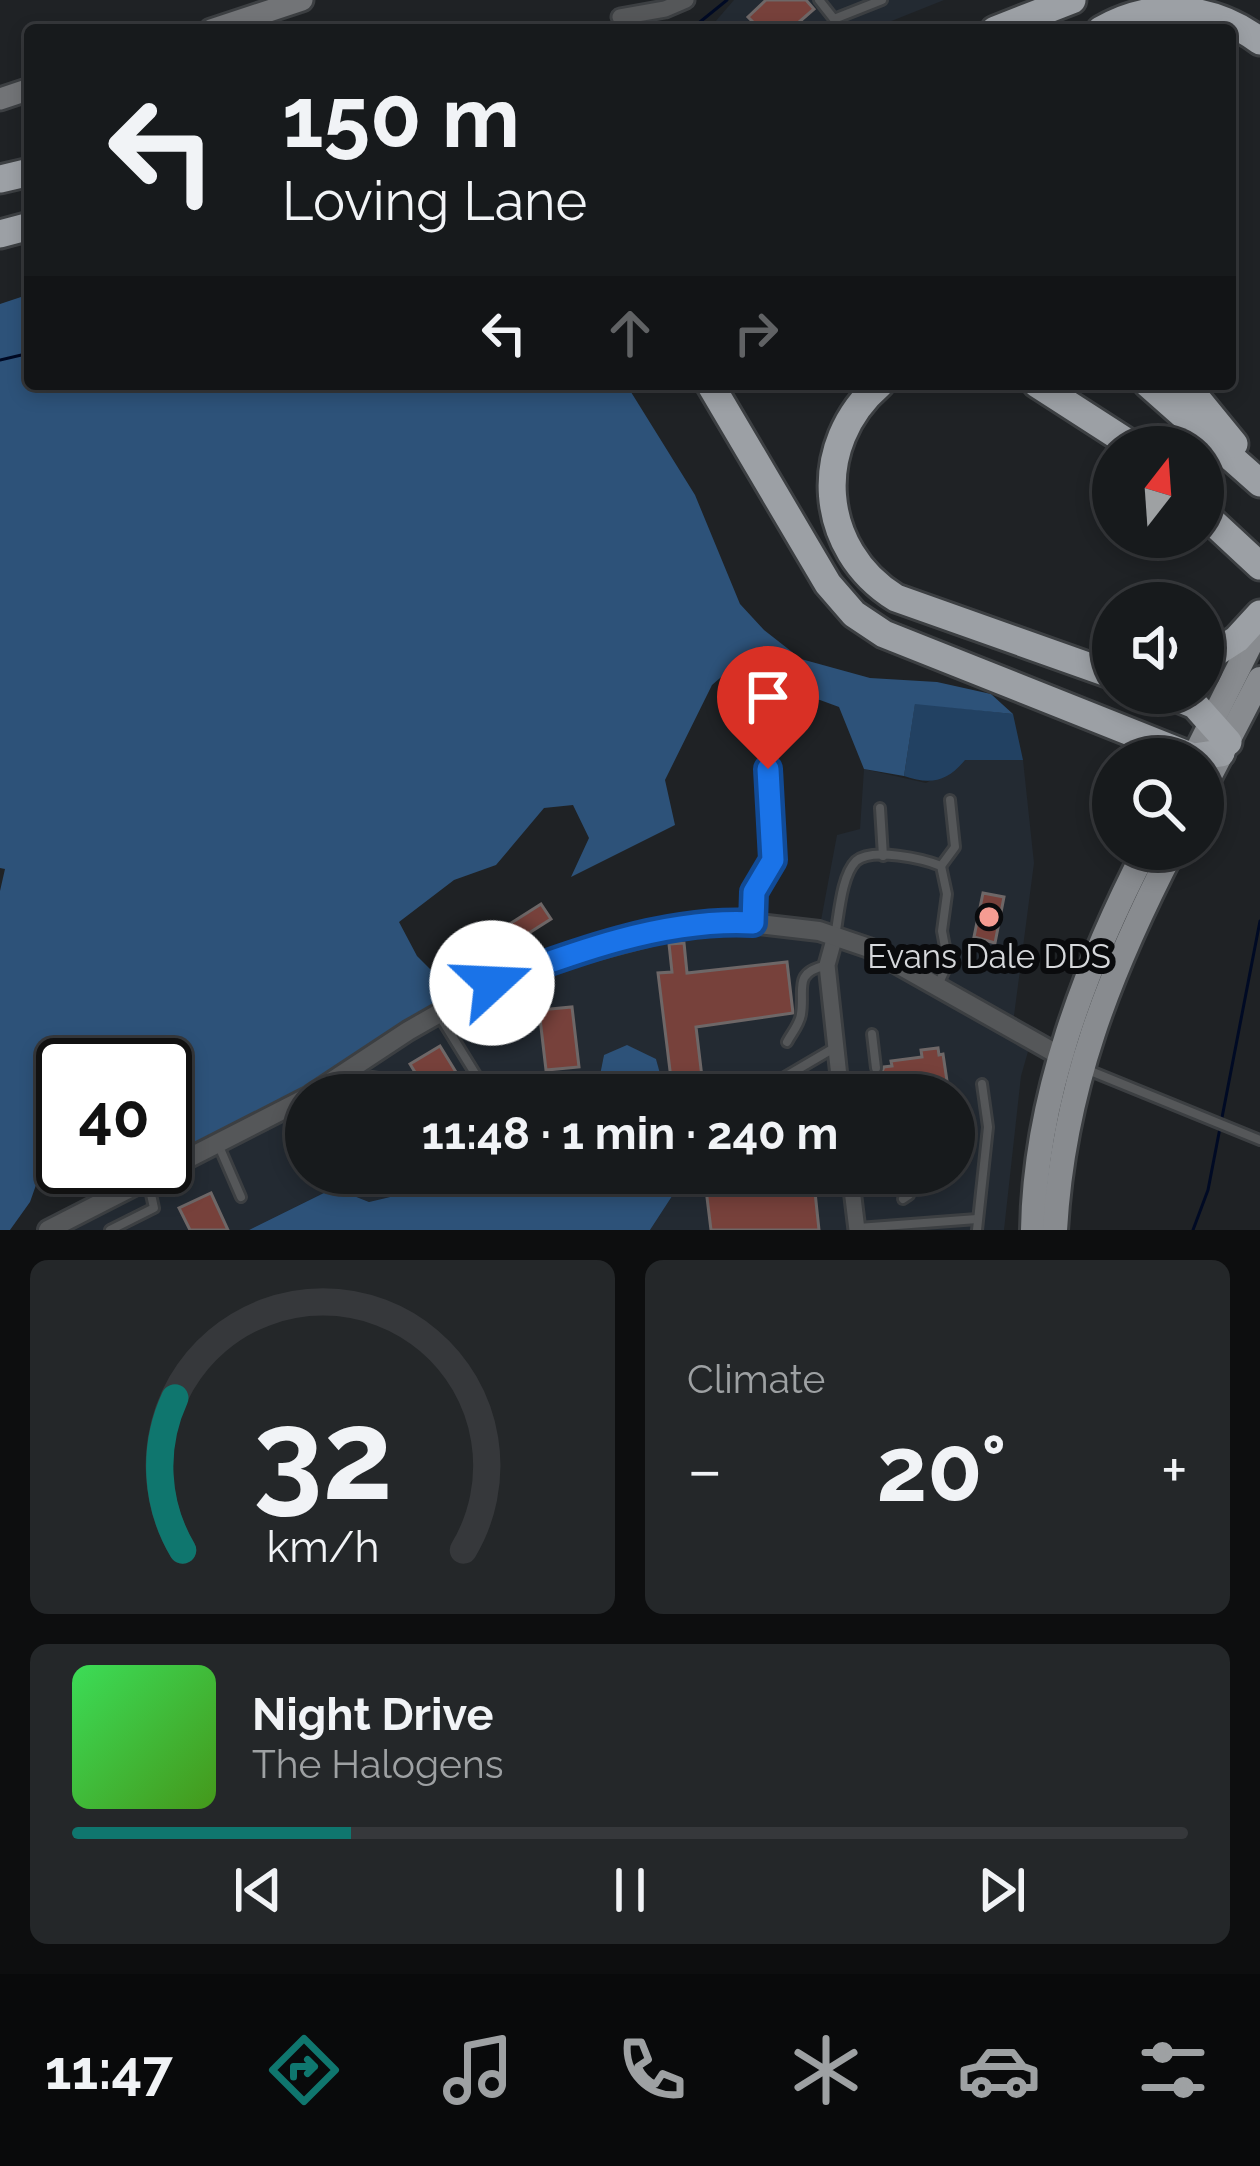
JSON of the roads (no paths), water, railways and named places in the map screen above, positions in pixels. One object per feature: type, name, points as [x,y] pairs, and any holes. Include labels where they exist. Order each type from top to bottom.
[{"type":"highway","points":[[1010,24],[1072,0]]},
{"type":"highway","points":[[1111,24],[1127,15],[1188,10],[1231,24]]},
{"type":"highway","points":[[714,390],[828,584],[854,614],[884,634],[1183,738]]},
{"type":"highway","points":[[875,390],[859,407],[832,465],[833,513],[840,536],[869,577],[896,598],[1092,666]]},
{"type":"highway","points":[[1045,390],[1101,426]]},
{"type":"highway","points":[[1072,390],[1110,426]]},
{"type":"highway","points":[[1162,390],[1191,402],[1260,479]]},
{"type":"highway","points":[[1224,533],[1260,566]]},
{"type":"highway","points":[[1224,647],[1260,614]]},
{"type":"main road","points":[[229,24],[302,0]]},
{"type":"main road","points":[[1213,738],[1260,625]]},
{"type":"main road","points":[[1216,738],[1260,680]]},
{"type":"main road","points":[[1033,1230],[1040,1158],[1111,920],[1136,870]]},
{"type":"main road","points":[[1055,1230],[1071,1062],[1162,870]]},
{"type":"street","points":[[620,17],[686,0]]},
{"type":"street","points":[[753,923],[754,892],[773,860],[768,769]]},
{"type":"street","points":[[344,1074],[492,983],[674,929],[753,923],[835,936],[869,948],[1071,1062]]},
{"type":"street","points":[[835,936],[827,965],[838,1074]]},
{"type":"street","points":[[192,1157],[285,1109]]},
{"type":"street","points":[[48,1230],[119,1194]]},
{"type":"street","points":[[853,1194],[857,1229]]},
{"type":"lane","points":[[819,0],[834,19],[882,0]]},
{"type":"lane","points":[[937,986],[949,950],[942,931],[947,894],[941,866],[955,847],[950,800]]},
{"type":"lane","points":[[880,808],[883,856]]},
{"type":"lane","points":[[835,936],[856,862],[883,856],[922,859],[941,866]]},
{"type":"lane","points":[[787,1042],[801,1015],[802,980],[810,969],[827,965]]},
{"type":"lane","points":[[438,1013],[475,1074]]},
{"type":"lane","points":[[872,1034],[876,1068]]},
{"type":"lane","points":[[790,1074],[835,1048]]},
{"type":"lane","points":[[1071,1062],[1260,1139]]},
{"type":"lane","points":[[857,1229],[977,1225],[988,1127],[982,1084]]},
{"type":"lane","points":[[218,1144],[241,1198]]},
{"type":"lane","points":[[110,1230],[154,1208],[151,1194]]},
{"type":"lane","points":[[903,1199],[909,1194]]},
{"type":"waterway","points":[[697,24],[727,0]]},
{"type":"waterway","points":[[0,360],[24,354]]},
{"type":"waterway","points":[[1193,1230],[1208,1190],[1260,921]]},
{"type":"place","name":"Evans Dale DDS","points":[[989,917]]}]
